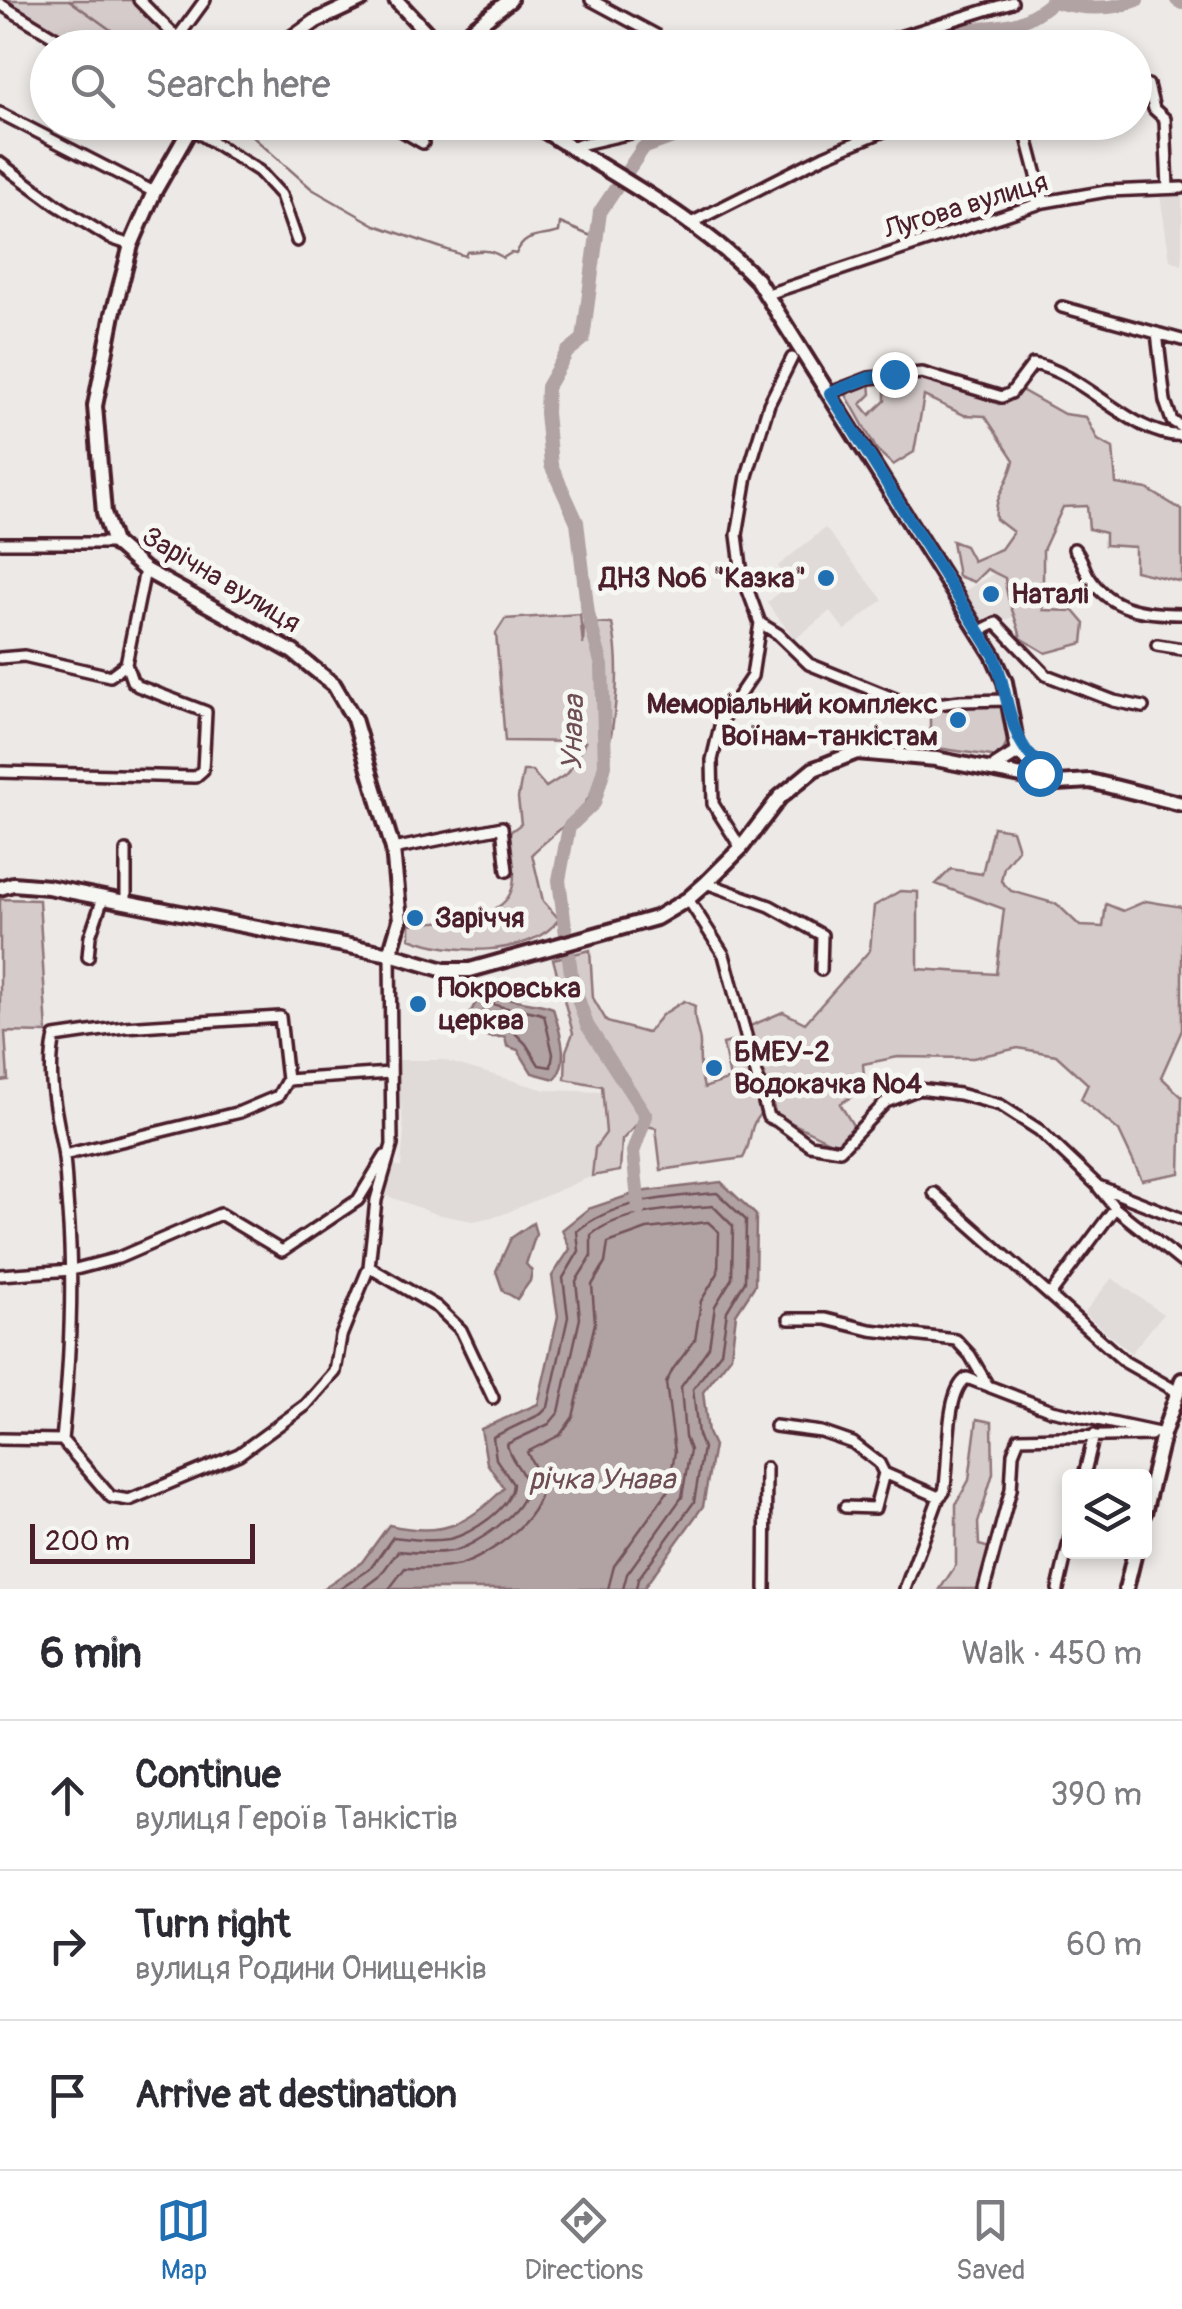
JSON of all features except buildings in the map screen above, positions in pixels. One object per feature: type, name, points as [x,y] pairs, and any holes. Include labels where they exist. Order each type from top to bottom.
[{"type":"street","points":[[138,0],[170,30]]},
{"type":"street","points":[[183,30],[205,0]]},
{"type":"street","points":[[316,22],[335,0]]},
{"type":"street","points":[[304,30],[361,0]]},
{"type":"street","points":[[396,0],[426,30]]},
{"type":"street","points":[[469,30],[510,0]]},
{"type":"street","points":[[591,0],[645,30]]},
{"type":"street","points":[[922,30],[1012,2]]},
{"type":"street","points":[[0,4],[44,30]]},
{"type":"street","points":[[1152,101],[1154,109],[1165,119],[1168,188]]},
{"type":"street","points":[[0,113],[30,128]]},
{"type":"street","points":[[53,140],[154,192]]},
{"type":"street","name":"Зарічна вулиця","points":[[180,140],[131,245],[94,406],[104,513],[114,543],[146,570],[293,652],[334,685],[354,720],[393,849],[400,920],[390,954]]},
{"type":"street","points":[[212,140],[259,170],[281,195],[298,242]]},
{"type":"street","points":[[418,140],[423,143]]},
{"type":"street","points":[[559,140],[689,224],[736,259],[768,294],[980,631],[999,668],[1018,746],[1041,769],[1059,778]]},
{"type":"street","points":[[574,150],[612,140]]},
{"type":"street","points":[[689,224],[862,140]]},
{"type":"street","points":[[1028,140],[1044,202]]},
{"type":"street","points":[[0,163],[56,205],[110,238],[131,245]]},
{"type":"street","name":"Лугова вулиця","points":[[768,294],[1044,202],[1107,190],[1182,188]]},
{"type":"street","points":[[1062,307],[1182,340]]},
{"type":"street","points":[[1157,333],[1166,401],[1172,421],[1182,427]]},
{"type":"street","points":[[741,848],[713,804],[712,760],[721,722],[752,676],[760,623],[742,574],[736,535],[748,476],[770,404],[792,358]]},
{"type":"street","points":[[830,393],[868,378],[922,372],[1002,397],[1011,393],[1033,364],[1092,392],[1152,431],[1182,436]]},
{"type":"street","points":[[0,543],[114,543]]},
{"type":"street","points":[[1074,549],[1091,580],[1114,602],[1146,614],[1182,614]]},
{"type":"street","points":[[0,772],[194,777],[200,774],[206,712],[138,686],[126,664],[146,570]]},
{"type":"street","points":[[760,623],[778,634],[809,664],[915,707],[960,700],[1008,700]]},
{"type":"street","points":[[980,631],[996,623],[1046,674],[1143,708]]},
{"type":"street","points":[[1157,645],[1182,649]]},
{"type":"street","points":[[0,658],[24,656],[110,676],[126,664]]},
{"type":"street","points":[[996,766],[1018,746]]},
{"type":"street","points":[[4,885],[102,898],[390,954],[444,970],[470,970],[656,918],[706,884],[741,848],[780,798],[830,760],[857,752],[891,753],[1034,776],[1041,769]]},
{"type":"street","points":[[974,768],[1041,769]]},
{"type":"street","points":[[974,768],[1090,781],[1182,804]]},
{"type":"street","points":[[393,849],[502,827],[507,872]]},
{"type":"street","points":[[126,851],[126,903]]},
{"type":"street","points":[[706,884],[770,906],[822,935],[821,970]]},
{"type":"street","points":[[88,958],[90,936],[102,898]]},
{"type":"street","points":[[688,899],[724,955],[768,1118],[778,1120],[810,1146],[840,1150],[886,1102],[920,1089],[1000,1105],[1039,1130],[1098,1186],[1115,1208],[1182,1262]]},
{"type":"street","points":[[64,1156],[240,1112],[278,1096],[287,1080],[280,1017],[124,1027],[55,1037],[50,1061],[51,1091],[64,1156],[72,1270],[70,1363],[62,1440],[111,1497],[129,1500],[239,1454],[306,1405],[335,1372],[341,1336],[369,1267],[376,1200],[392,1146],[390,954]]},
{"type":"street","points":[[287,1080],[390,1072]]},
{"type":"street","points":[[0,1275],[72,1270],[118,1258],[220,1214],[282,1250],[358,1200],[392,1146]]},
{"type":"street","points":[[1098,1186],[1182,1219]]},
{"type":"street","points":[[934,1193],[1126,1362],[1180,1386],[1152,1480]]},
{"type":"street","points":[[1050,1295],[1115,1208]]},
{"type":"street","points":[[369,1267],[437,1307],[460,1330],[493,1398]]},
{"type":"street","points":[[789,1319],[826,1319],[870,1330],[956,1340],[988,1386]]},
{"type":"street","points":[[905,1589],[938,1497],[946,1486],[947,1446],[958,1386],[967,1378],[1046,1408],[1163,1434]]},
{"type":"street","points":[[775,1426],[838,1437],[867,1452],[884,1472],[938,1497]]},
{"type":"street","points":[[984,1589],[1011,1489],[1013,1453],[1019,1438],[1163,1434]]},
{"type":"street","points":[[1086,1469],[1094,1435]]},
{"type":"street","points":[[0,1439],[62,1440]]},
{"type":"street","points":[[765,1589],[766,1468]]},
{"type":"street","points":[[845,1507],[875,1508],[884,1472]]},
{"type":"street","points":[[1058,1589],[1065,1559]]},
{"type":"street","points":[[1126,1589],[1133,1559]]},
{"type":"shaded area","points":[[0,0],[138,0],[167,30],[47,30]]},
{"type":"shaded area","points":[[1182,194],[1182,265],[1170,260],[1160,195]]},
{"type":"shaded area","points":[[915,376],[999,404],[1021,390],[1064,414],[1086,417],[1098,440],[1113,448],[1116,484],[1147,489],[1182,510],[1182,582],[1135,571],[1135,547],[1105,545],[1105,533],[1089,529],[1087,506],[1063,507],[1043,550],[1043,610],[1074,611],[1085,624],[1083,643],[1046,653],[1021,638],[1005,578],[987,569],[974,582],[958,576],[952,541],[965,546],[973,561],[1001,549],[1013,532],[996,519],[996,511],[1014,460],[985,416],[964,415],[924,396],[914,452],[893,465],[877,450],[844,391],[870,382],[871,394],[861,404],[870,415],[885,401],[885,380]]},
{"type":"shaded area","name":"ДНЗ №6 \"Казка\"","points":[[825,528],[883,600],[845,630],[830,611],[795,639],[767,603],[790,584],[778,566]]},
{"type":"shaded area","points":[[1003,568],[1023,611],[983,632],[961,593]]},
{"type":"shaded area","points":[[580,614],[583,645],[584,623],[612,624],[616,689],[610,738],[597,782],[576,814],[532,854],[543,901],[559,919],[530,940],[490,949],[447,948],[410,938],[410,924],[483,914],[506,900],[512,889],[510,832],[521,824],[518,798],[523,771],[532,771],[546,787],[568,773],[585,742],[505,741],[496,633],[505,619]]},
{"type":"shaded area","points":[[1001,703],[1007,739],[998,757],[930,747],[930,713],[946,705]]},
{"type":"shaded area","points":[[993,827],[1012,830],[1018,849],[1004,867],[1001,881],[1011,891],[1057,904],[1080,926],[1103,927],[1106,904],[1123,911],[1146,901],[1182,907],[1182,1030],[1161,1077],[1182,1097],[1180,1173],[1142,1180],[1119,1131],[1081,1099],[1088,1084],[1056,1055],[1018,1048],[973,1058],[898,1057],[863,1064],[865,1088],[840,1104],[854,1127],[839,1146],[776,1115],[750,1026],[783,1012],[805,1023],[870,950],[874,906],[900,891],[918,892],[918,969],[996,974],[1004,909],[936,884],[951,869],[982,874]]},
{"type":"shaded area","points":[[0,899],[39,900],[47,1033],[5,1032],[8,1080],[0,1081]]},
{"type":"shaded area","points":[[590,950],[593,998],[607,1022],[647,1033],[662,1015],[684,1001],[695,1006],[704,1088],[730,1079],[723,1044],[742,1039],[760,1114],[743,1158],[661,1170],[656,1128],[637,1124],[622,1140],[620,1171],[592,1176],[595,1148],[606,1133],[602,1086],[565,1079],[566,1051],[573,1033],[553,959]]},
{"type":"shaded area","points":[[396,1060],[442,1060],[545,1090],[601,1092],[606,1133],[595,1148],[592,1176],[501,1215],[473,1221],[436,1214],[385,1195],[392,1164],[401,1168],[404,1132]]},
{"type":"shaded area","points":[[1112,1278],[1163,1314],[1131,1353],[1084,1313]]},
{"type":"shaded area","points":[[977,1419],[992,1422],[993,1473],[978,1523],[979,1545],[990,1548],[978,1589],[940,1589],[956,1565],[956,1504],[969,1480]]},
{"type":"water","points":[[493,992],[553,1008],[563,1054],[555,1079],[532,1073],[518,1050],[507,1046],[505,1037],[476,1032],[470,1013],[480,995]]},
{"type":"water","name":"річка Унава","points":[[721,1182],[756,1215],[755,1285],[736,1314],[731,1356],[703,1392],[708,1433],[714,1446],[703,1506],[643,1589],[322,1589],[362,1562],[389,1525],[424,1530],[452,1525],[478,1512],[504,1488],[487,1463],[481,1429],[538,1404],[558,1316],[552,1276],[570,1249],[562,1230],[588,1209],[639,1192]]},
{"type":"water","points":[[533,1223],[536,1234],[526,1264],[532,1271],[530,1281],[517,1299],[503,1291],[496,1271],[511,1238]]},
{"type":"waterway","points":[[69,0],[111,30]]},
{"type":"waterway","name":"Унава","points":[[964,30],[1016,23],[1053,1],[1095,8],[1137,0]]},
{"type":"waterway","name":"Унава","points":[[1177,0],[1182,3]]},
{"type":"waterway","points":[[256,140],[312,189],[375,225],[465,256],[467,252],[481,251],[503,258],[516,254],[529,239],[559,232],[560,223],[596,238]]},
{"type":"waterway","name":"Унава","points":[[639,1209],[633,1152],[646,1116],[587,1025],[572,981],[559,880],[569,827],[594,803],[605,765],[602,666],[588,614],[577,522],[551,465],[546,413],[547,387],[567,352],[583,339],[600,212],[643,148],[665,140]]},
{"type":"place","name":"ДНЗ №6 \"Казка\"","points":[[826,578]]},
{"type":"place","name":"Наталі","points":[[991,594]]},
{"type":"place","name":"Меморіальний комплекс Воїнам-танкістам","points":[[958,720]]},
{"type":"place","name":"Заріччя","points":[[415,918]]},
{"type":"place","name":"Покровська церква","points":[[418,1004]]},
{"type":"place","name":"БМЕУ-2 Водокачка №4","points":[[714,1068]]},
{"type":"route","points":[[894,374],[868,378],[830,393],[994,655],[1005,682],[1017,740],[1039,764],[1039,773]]}]
